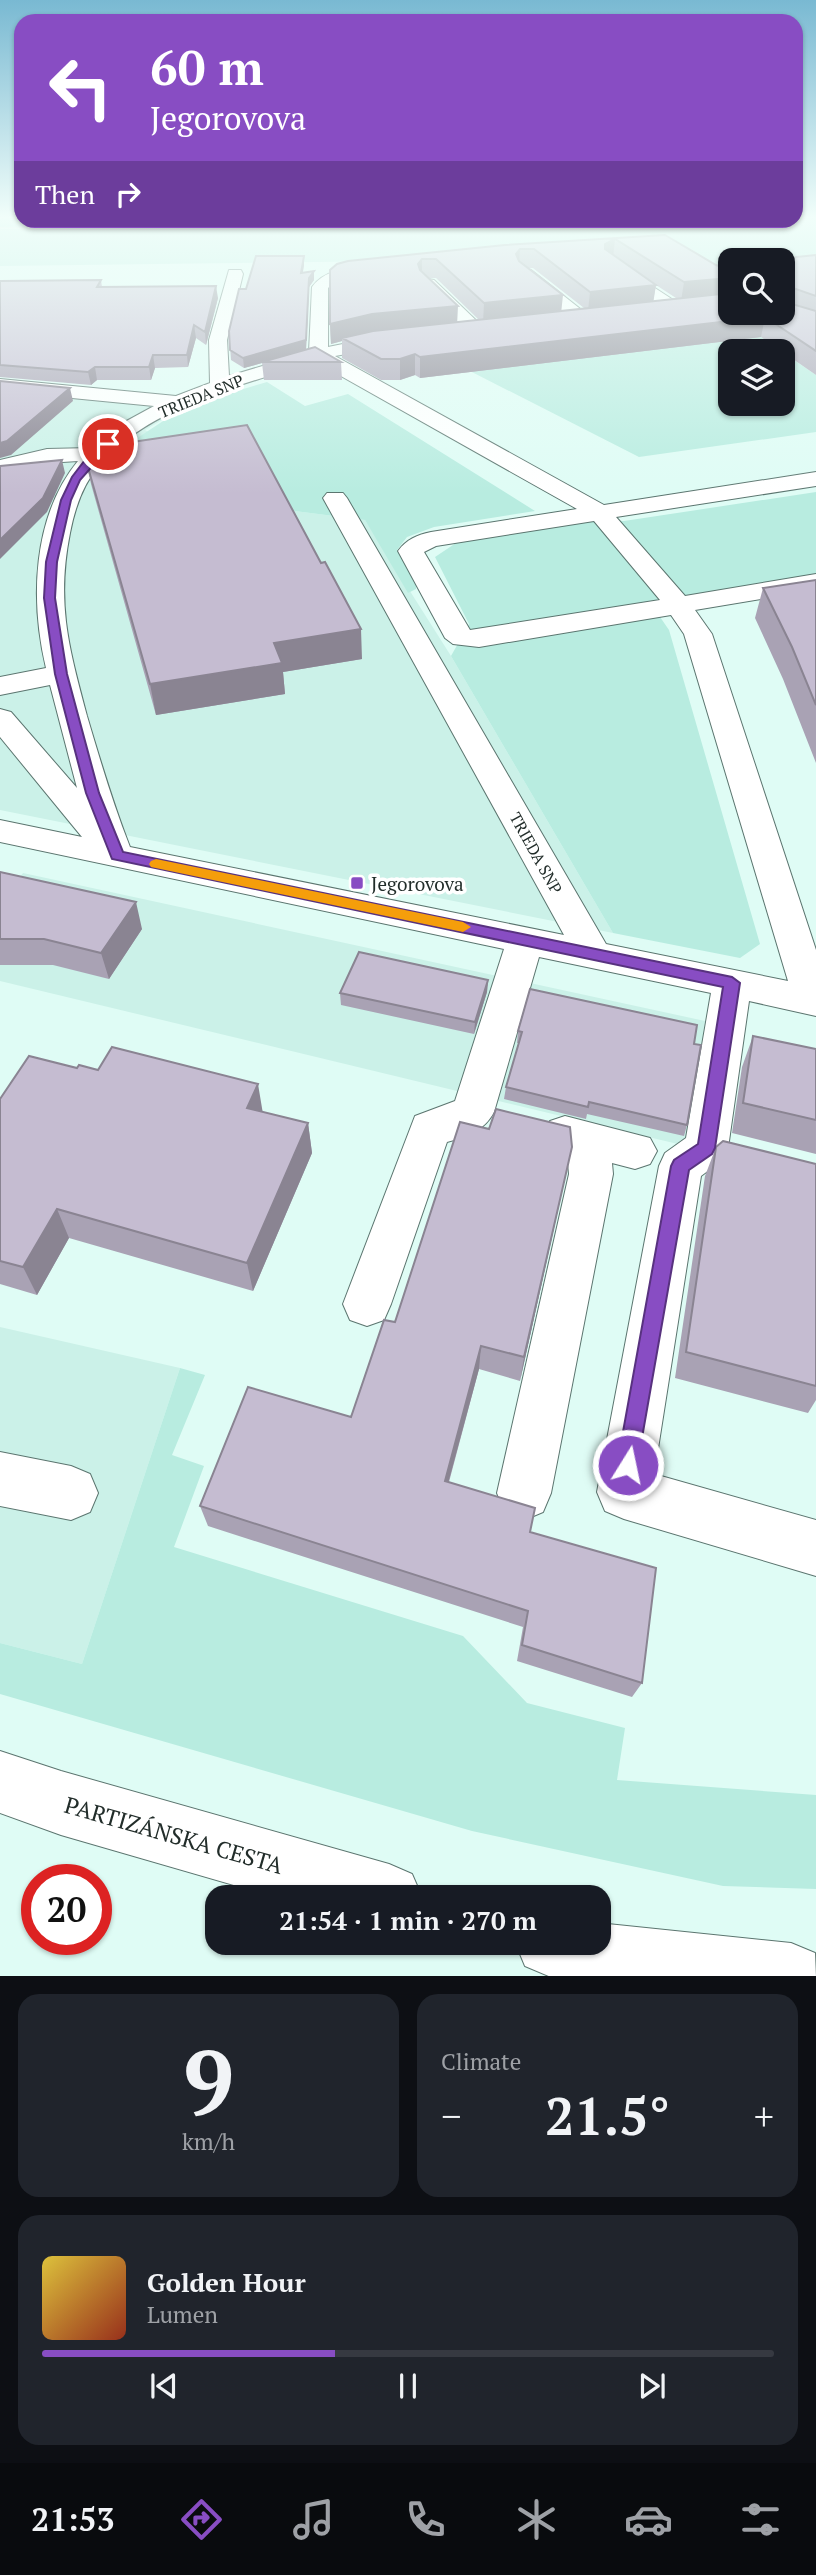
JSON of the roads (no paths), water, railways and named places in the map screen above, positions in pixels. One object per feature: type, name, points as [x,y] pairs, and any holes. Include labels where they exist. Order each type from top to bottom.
[{"type":"street","points":[[220,386],[218,340],[226,309]]},
{"type":"street","points":[[0,831],[814,1000],[698,634],[678,605],[598,512],[318,355],[319,309]]},
{"type":"street","points":[[454,309],[477,331]]},
{"type":"street","points":[[570,309],[582,319]]},
{"type":"street","points":[[643,313],[673,309]]},
{"type":"street","points":[[559,322],[603,317]]},
{"type":"street","points":[[451,334],[500,328]]},
{"type":"street","name":"TRIEDA SNP","points":[[117,856],[92,793],[61,674],[49,598],[52,562],[66,500],[75,479],[140,422],[178,402],[318,355],[412,338]]},
{"type":"street","points":[[0,385],[178,402]]},
{"type":"street","points":[[0,467],[47,456],[100,459]]},
{"type":"street","points":[[816,479],[431,539],[418,544],[411,551],[414,561],[455,632],[463,638],[479,639],[816,582]]},
{"type":"street","name":"TRIEDA SNP","points":[[335,498],[593,953]]},
{"type":"street","points":[[0,686],[61,674]]},
{"type":"street","points":[[0,718],[117,856]]},
{"type":"street","points":[[503,1119],[525,940]]},
{"type":"street","points":[[732,983],[724,1153],[681,1166],[624,1492],[816,1548]]},
{"type":"street","points":[[367,1304],[430,1129],[456,1122],[503,1119],[635,1151]]},
{"type":"street","points":[[524,1493],[591,1174],[587,1139]]},
{"type":"street","points":[[0,1479],[71,1493]]},
{"type":"street","name":"PARTIZÁNSKA CESTA","points":[[0,1782],[61,1803],[348,1885]]},
{"type":"street","points":[[592,1955],[609,1960],[791,1976]]},
{"type":"place","name":"Jegorovova","points":[[357,883]]}]
